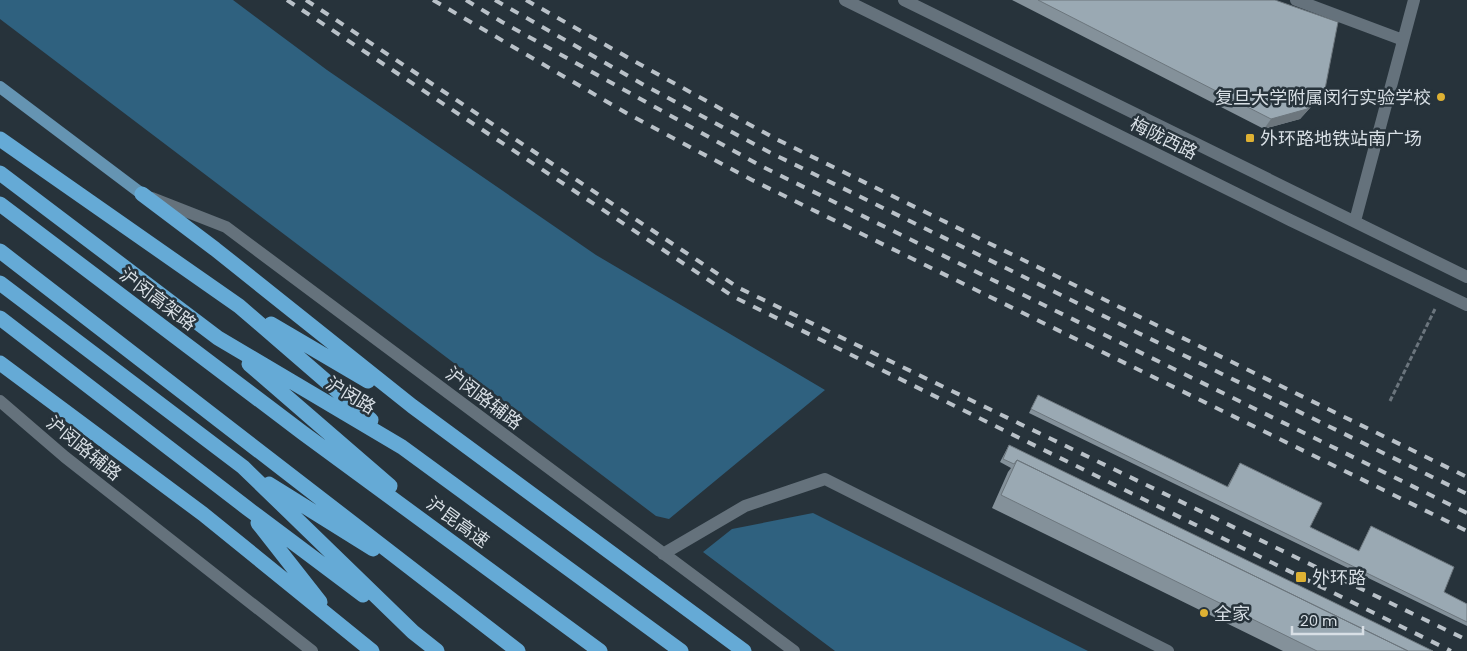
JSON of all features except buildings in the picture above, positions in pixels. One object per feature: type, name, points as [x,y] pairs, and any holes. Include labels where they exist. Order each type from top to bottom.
[{"type":"highway","points":[[0,139],[239,306],[412,406]]},
{"type":"highway","name":"沪闵路","points":[[0,173],[218,338],[402,447],[681,651]]},
{"type":"highway","points":[[142,194],[215,249],[412,406],[744,651]]},
{"type":"highway","name":"沪闵高架路","points":[[0,204],[293,425]]},
{"type":"highway","points":[[0,251],[268,456],[518,651]]},
{"type":"highway","points":[[0,283],[243,467],[444,593]]},
{"type":"highway","points":[[239,306],[402,447]]},
{"type":"highway","points":[[0,318],[437,651]]},
{"type":"highway","points":[[218,338],[471,555]]},
{"type":"highway","points":[[0,363],[203,514],[372,651]]},
{"type":"highway","name":"沪昆高速","points":[[293,425],[600,651]]},
{"type":"highway","points":[[243,467],[413,632]]},
{"type":"highway","points":[[247,508],[336,623]]},
{"type":"main road","points":[[0,86],[142,194]]},
{"type":"street","name":"梅陇西路","points":[[846,0],[1290,220],[1467,305]]},
{"type":"street","name":"梅陇西路","points":[[904,0],[1467,277]]},
{"type":"street","points":[[1298,0],[1403,40]]},
{"type":"street","points":[[1355,221],[1414,0]]},
{"type":"street","name":"沪闵路辅路","points":[[142,194],[226,227],[794,651]]},
{"type":"street","name":"沪闵路辅路","points":[[0,400],[64,457],[312,651]]},
{"type":"street","points":[[664,554],[745,506],[825,479],[1168,651]]},
{"type":"path","points":[[1390,401],[1442,293]]},
{"type":"shaded area","points":[[0,0],[233,0],[327,70],[596,255],[825,390],[669,519],[656,516],[0,19]]},
{"type":"shaded area","points":[[813,513],[1088,651],[835,651],[703,552],[732,529]]},
{"type":"railway","points":[[287,0],[734,297],[1451,651]]},
{"type":"railway","points":[[306,0],[739,288],[1467,640]]},
{"type":"railway","points":[[433,0],[628,114],[752,180],[1467,531]]},
{"type":"railway","points":[[466,0],[502,22],[761,166],[1467,513]]},
{"type":"railway","points":[[495,0],[644,85],[771,153],[1467,494]]},
{"type":"railway","points":[[526,0],[776,139],[1467,477]]},
{"type":"place","name":"复旦大学附属闵行实验学校","points":[[1441,97]]},
{"type":"place","name":"外环路地铁站南广场","points":[[1250,138]]},
{"type":"place","name":"外环路","points":[[1301,577]]},
{"type":"place","name":"全家","points":[[1204,613]]}]
